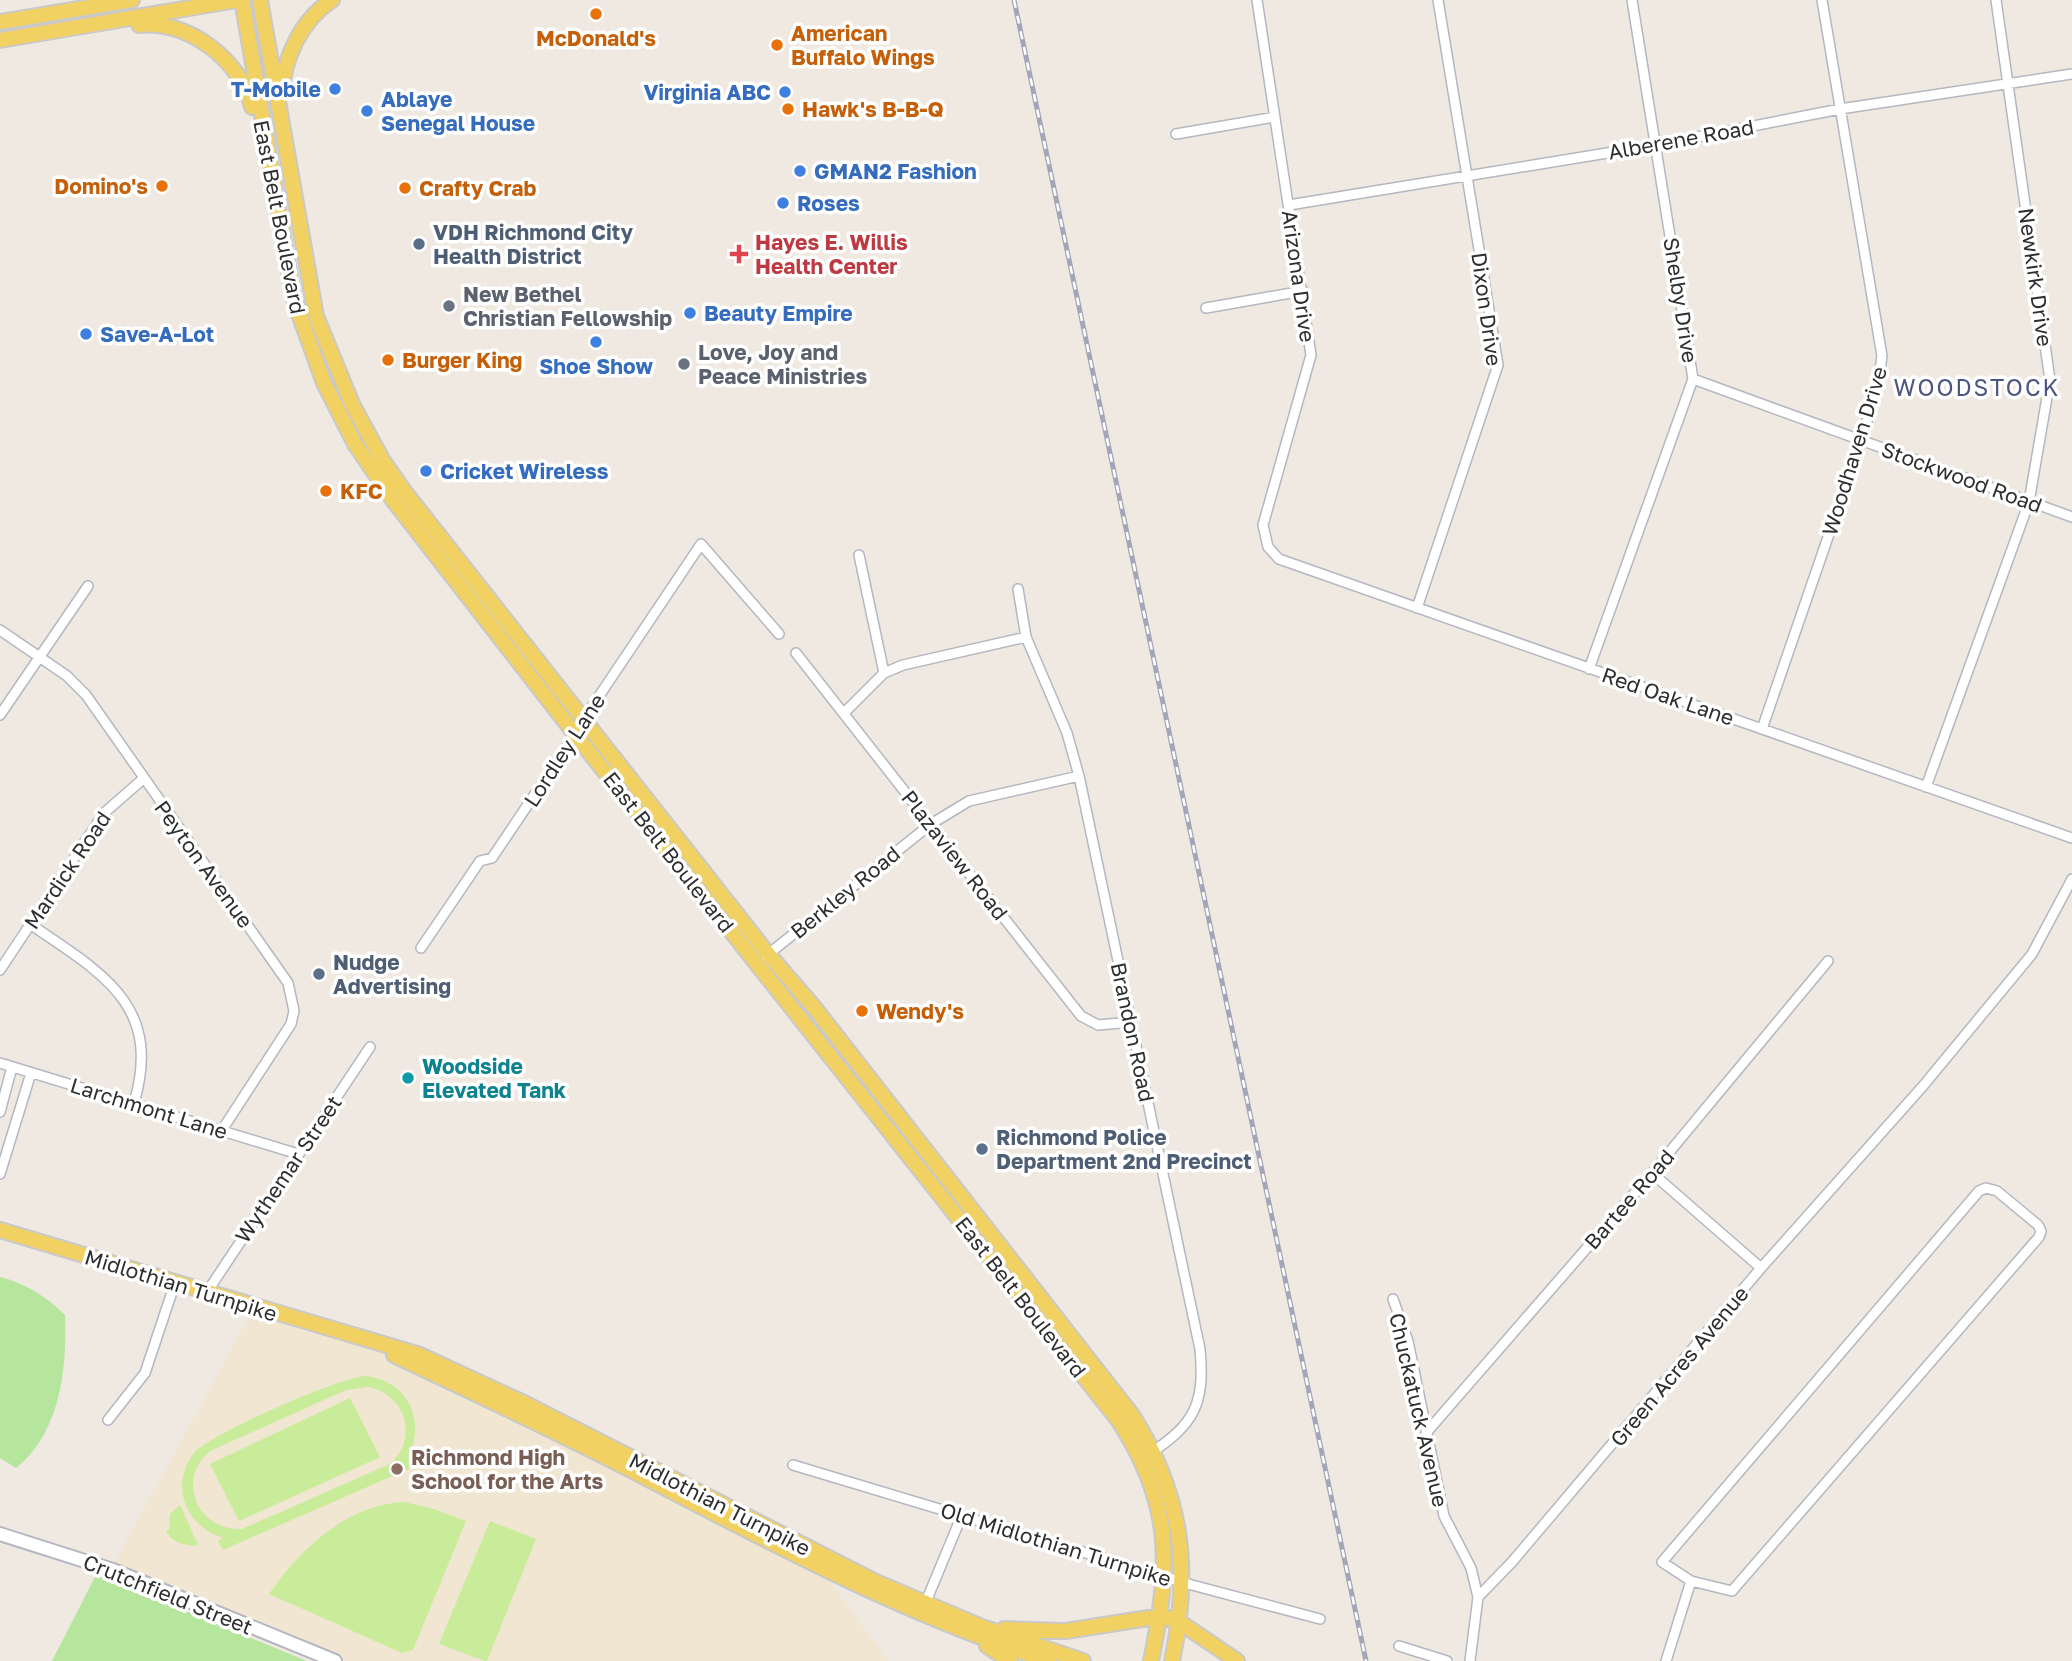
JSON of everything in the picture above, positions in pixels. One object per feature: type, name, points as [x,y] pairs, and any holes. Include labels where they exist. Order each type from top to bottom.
[{"type":"main road","points":[[0,23],[129,0]]},
{"type":"main road","points":[[0,40],[239,0]]},
{"type":"main road","name":"East Belt Boulevard","points":[[239,0],[294,300],[315,360],[339,414],[393,500],[575,734],[762,959],[813,1006],[1132,1415],[1178,1520],[1181,1581],[1172,1661]]},
{"type":"main road","name":"East Belt Boulevard","points":[[260,0],[316,316],[352,404],[383,461],[404,491],[583,719],[762,959]]},
{"type":"main road","points":[[279,116],[282,81],[291,51],[312,19],[332,0]]},
{"type":"main road","points":[[0,31],[63,19],[103,5]]},
{"type":"main road","points":[[99,23],[167,25],[206,46],[239,76],[265,145]]},
{"type":"main road","name":"Midlothian Turnpike","points":[[0,1230],[420,1355],[484,1383],[816,1553],[925,1604],[982,1627],[1083,1661]]},
{"type":"main road","name":"Midlothian Turnpike","points":[[361,1339],[512,1409],[847,1581],[965,1632],[1049,1661]]},
{"type":"main road","name":"East Belt Boulevard","points":[[1148,1455],[1161,1520],[1165,1581],[1151,1661]]},
{"type":"main road","points":[[1136,1617],[1152,1607],[1165,1581]]},
{"type":"main road","points":[[982,1627],[1049,1632],[1136,1617],[1161,1616],[1178,1620],[1237,1661]]},
{"type":"main road","points":[[965,1632],[1010,1661]]},
{"type":"street","name":"Arizona Drive","points":[[1257,0],[1311,355],[1263,525],[1268,547]]},
{"type":"street","name":"Dixon Drive","points":[[1418,608],[1497,365],[1438,0]]},
{"type":"street","name":"Shelby Drive","points":[[1589,668],[1693,379],[1632,0]]},
{"type":"street","name":"Woodhaven Drive","points":[[1762,729],[1861,441],[1878,384],[1882,356],[1822,0]]},
{"type":"street","name":"Newkirk Drive","points":[[1926,787],[2029,502],[2050,380],[1996,0]]},
{"type":"street","name":"Alberene Road","points":[[1289,205],[1656,145],[1840,109],[2072,74]]},
{"type":"street","points":[[1176,134],[1275,117]]},
{"type":"street","points":[[1206,308],[1303,291]]},
{"type":"street","name":"Stockwood Road","points":[[1693,379],[2072,517]]},
{"type":"street","name":"Lordley Lane","points":[[421,947],[480,861],[492,858],[701,544],[779,634]]},
{"type":"street","name":"Red Oak Lane","points":[[1268,547],[1279,559],[2072,838]]},
{"type":"street","points":[[859,555],[884,673]]},
{"type":"street","points":[[0,715],[88,586]]},
{"type":"street","name":"Brandon Road","points":[[1018,589],[1026,637],[1067,733],[1079,776],[1200,1349],[1203,1383],[1192,1416],[1148,1455]]},
{"type":"street","name":"Peyton Avenue","points":[[0,630],[67,676],[86,695],[288,983],[293,999],[291,1024],[222,1130]]},
{"type":"street","points":[[845,713],[884,673],[921,659],[1026,637]]},
{"type":"street","name":"Plazaview Road","points":[[796,653],[1080,1016],[1098,1026],[1131,1022]]},
{"type":"street","name":"Berkley Road","points":[[762,959],[931,824],[969,801],[1079,776]]},
{"type":"street","name":"Mardick Road","points":[[0,970],[104,813],[144,779]]},
{"type":"street","name":"Green Acres Avenue","points":[[1478,1597],[1512,1562],[1761,1268],[1923,1086],[2032,954],[2072,879]]},
{"type":"street","points":[[30,924],[100,972],[131,1008],[140,1036],[142,1059],[134,1103]]},
{"type":"street","name":"Bartee Road","points":[[1426,1433],[1652,1173],[1828,961]]},
{"type":"street","name":"Wythemar Street","points":[[207,1292],[370,1047]]},
{"type":"street","name":"Larchmont Lane","points":[[0,1063],[298,1154]]},
{"type":"street","points":[[0,1111],[12,1067]]},
{"type":"street","points":[[0,1174],[31,1073]]},
{"type":"street","points":[[1652,1173],[1761,1268]]},
{"type":"street","points":[[1986,1188],[1997,1191],[2038,1225],[2041,1231],[2039,1237],[1732,1591],[1691,1581],[1662,1562],[1979,1191],[1986,1188]]},
{"type":"street","points":[[108,1420],[145,1373],[175,1283]]},
{"type":"street","name":"Chuckatuck Avenue","points":[[1393,1299],[1408,1341],[1444,1516],[1471,1568],[1478,1597]]},
{"type":"street","name":"Old Midlothian Turnpike","points":[[793,1465],[962,1515],[1165,1581],[1181,1581],[1320,1619]]},
{"type":"street","points":[[925,1604],[962,1515]]},
{"type":"street","name":"Crutchfield Street","points":[[0,1534],[113,1570],[335,1661]]},
{"type":"street","points":[[1666,1661],[1691,1581]]},
{"type":"street","points":[[1470,1661],[1478,1597]]},
{"type":"street","points":[[1399,1646],[1447,1661]]},
{"type":"shaded area","name":"Richmond High School for the Arts","points":[[255,1306],[362,1339],[821,1569],[888,1661],[335,1661],[111,1569]]},
{"type":"green space","points":[[0,1277],[35,1292],[65,1315],[64,1357],[58,1399],[42,1437],[31,1454],[16,1468],[0,1458]]},
{"type":"green space","points":[[366,1376],[380,1379],[402,1394],[414,1416],[414,1442],[409,1456],[415,1455],[420,1464],[223,1550],[218,1541],[224,1538],[200,1525],[185,1503],[183,1476],[195,1452],[250,1420],[306,1395]],"holes":[[[368,1387],[392,1398],[399,1408],[406,1430],[399,1454],[390,1464],[242,1529],[214,1522],[203,1513],[196,1502],[194,1476],[210,1451],[346,1390]]]},
{"type":"green space","points":[[350,1398],[380,1457],[239,1521],[210,1464]]},
{"type":"green space","points":[[404,1502],[466,1521],[413,1650],[402,1653],[269,1594],[295,1561],[326,1532],[363,1511]]},
{"type":"green space","points":[[180,1505],[198,1545],[179,1543],[166,1531],[169,1530],[170,1514]]},
{"type":"green space","points":[[490,1521],[536,1539],[485,1661],[439,1644]]},
{"type":"green space","points":[[97,1575],[307,1661],[52,1661]]},
{"type":"railway","points":[[1014,0],[1366,1661]]},
{"type":"place","name":"McDonald's","points":[[596,14]]},
{"type":"place","name":"American Buffalo Wings","points":[[777,45]]},
{"type":"place","name":"T-Mobile","points":[[335,89]]},
{"type":"place","name":"Virginia ABC","points":[[785,92]]},
{"type":"place","name":"Hawk's B-B-Q","points":[[788,109]]},
{"type":"place","name":"Ablaye Senegal House","points":[[367,111]]},
{"type":"place","name":"GMAN2 Fashion","points":[[800,171]]},
{"type":"place","name":"Domino's","points":[[162,186]]},
{"type":"place","name":"Crafty Crab","points":[[405,188]]},
{"type":"place","name":"Roses","points":[[783,203]]},
{"type":"place","name":"VDH Richmond City Health District","points":[[419,244]]},
{"type":"place","name":"Hayes E. Willis Health Center","points":[[739,254]]},
{"type":"place","name":"New Bethel Christian Fellowship","points":[[449,306]]},
{"type":"place","name":"Beauty Empire","points":[[690,313]]},
{"type":"place","name":"Save-A-Lot","points":[[86,334]]},
{"type":"place","name":"Shoe Show","points":[[596,342]]},
{"type":"place","name":"Burger King","points":[[388,360]]},
{"type":"place","name":"Love, Joy and Peace Ministries","points":[[684,364]]},
{"type":"place","name":"Cricket Wireless","points":[[426,471]]},
{"type":"place","name":"KFC","points":[[326,491]]},
{"type":"place","name":"Nudge Advertising","points":[[319,974]]},
{"type":"place","name":"Wendy's","points":[[862,1011]]},
{"type":"place","name":"Woodside Elevated Tank","points":[[408,1078]]},
{"type":"place","name":"Richmond Police Department 2nd Precinct","points":[[982,1149]]},
{"type":"place","name":"Richmond High School for the Arts","points":[[397,1469]]},
{"type":"district","name":"WOODSTOCK","points":[[1977,387]]}]
